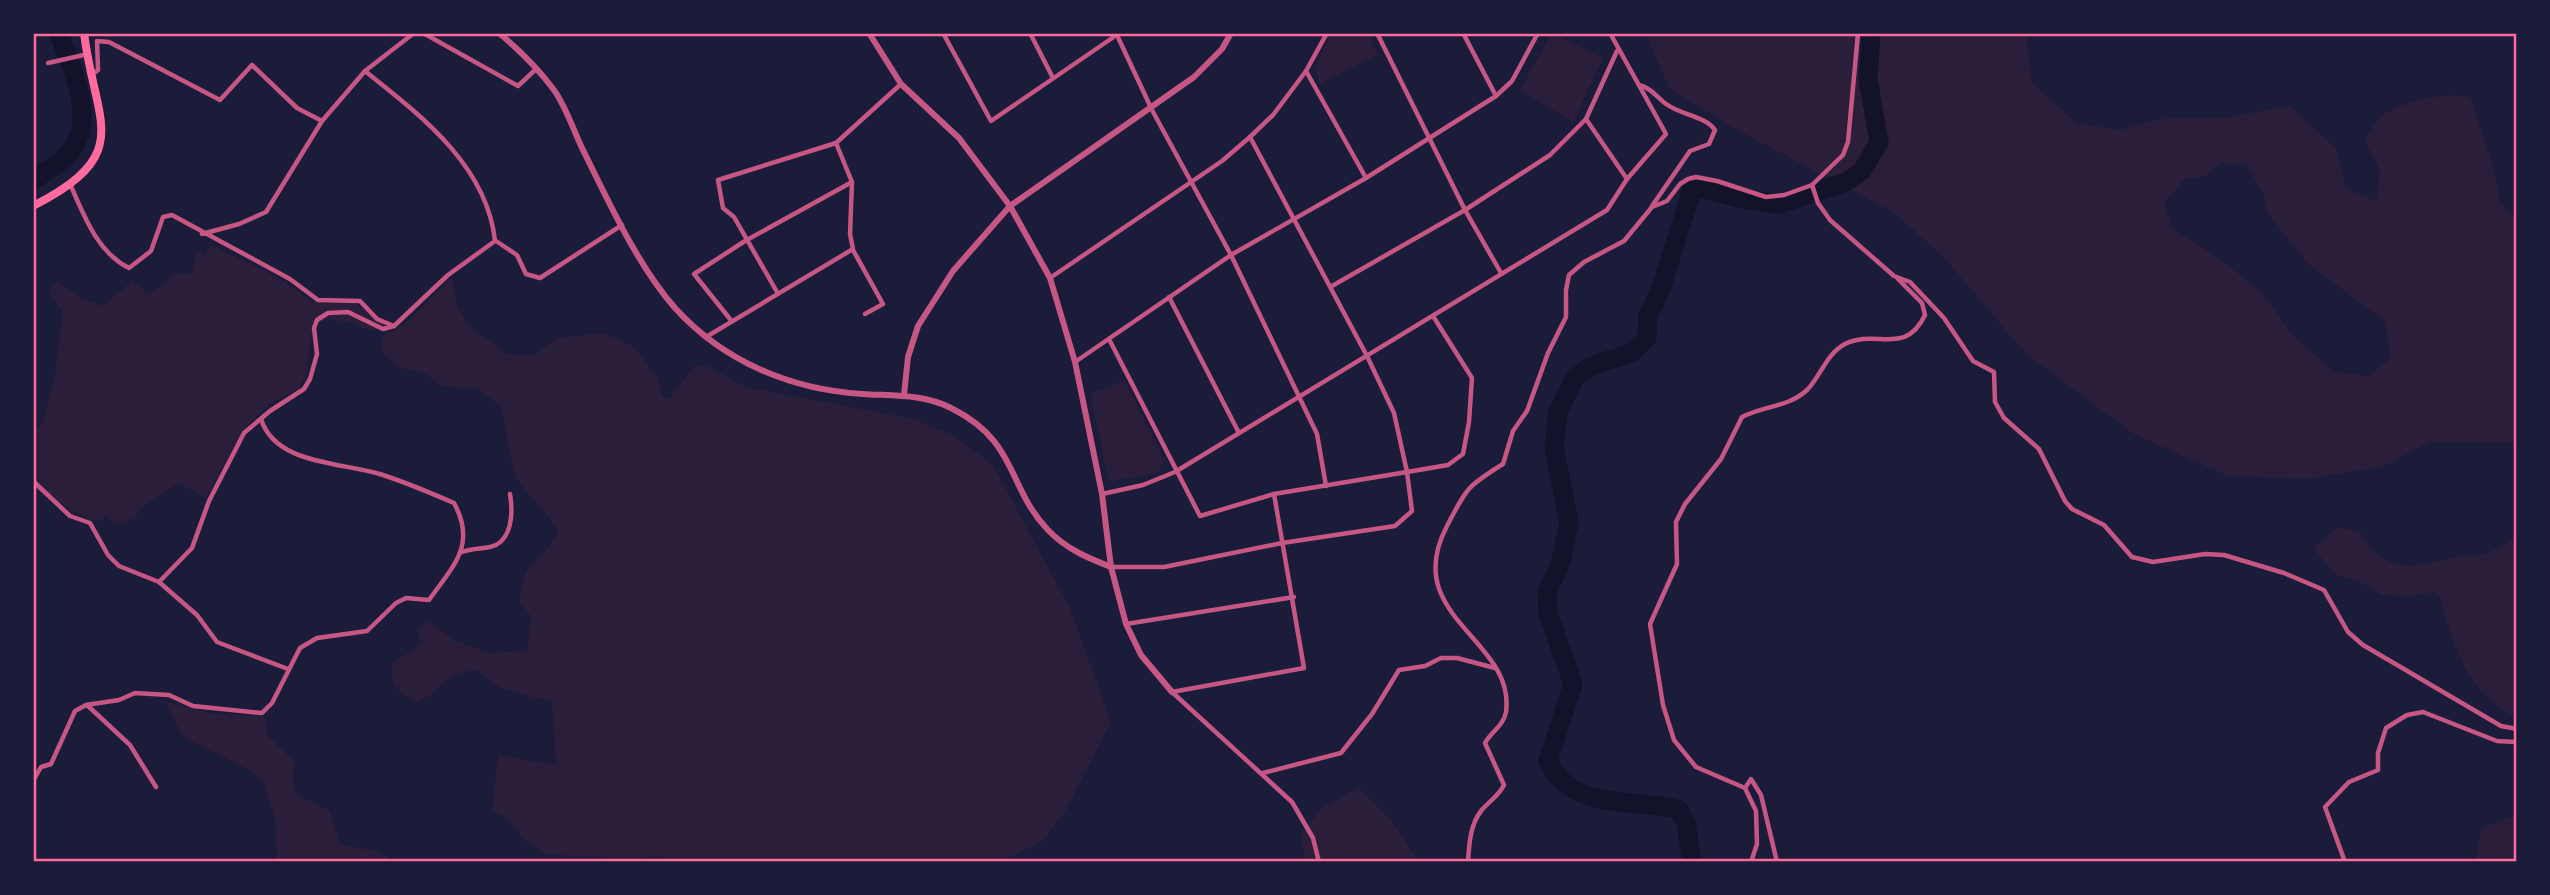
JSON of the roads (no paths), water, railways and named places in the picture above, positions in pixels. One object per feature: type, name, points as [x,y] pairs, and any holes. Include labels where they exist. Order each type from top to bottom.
[{"type":"highway","points":[[33,206],[71,186],[87,171],[101,145],[104,124],[84,33]]},
{"type":"street","points":[[202,234],[239,224],[266,212],[322,121],[365,71],[415,33],[423,33],[518,86],[534,70]]},
{"type":"street","points":[[499,33],[555,91],[650,274],[673,306],[706,337],[745,362],[794,383],[862,394],[904,395],[933,400],[988,433],[1002,449],[1046,528],[1072,550],[1111,567],[1164,567],[1282,543],[1395,526],[1412,511],[1407,472],[1394,413],[1332,286],[1250,137]]},
{"type":"street","points":[[869,33],[901,84],[959,138],[1010,206],[1050,278],[1075,362],[1102,494],[1111,567],[1126,624],[1141,654],[1172,692],[1292,802],[1304,820],[1319,862]]},
{"type":"street","points":[[943,33],[991,121],[1117,34],[1152,110],[1231,255],[1317,434],[1326,486]]},
{"type":"street","points":[[1030,33],[1053,78]]},
{"type":"street","points":[[904,395],[908,357],[918,326],[953,271],[1010,206],[1152,110],[1194,77],[1222,49],[1231,33]]},
{"type":"street","points":[[1050,278],[1250,137],[1273,115],[1306,71],[1327,33]]},
{"type":"street","points":[[1377,33],[1465,210],[1501,273]]},
{"type":"street","points":[[1463,33],[1496,96]]},
{"type":"street","points":[[1075,362],[1110,341],[1231,255],[1297,220],[1496,96],[1513,80],[1538,33]]},
{"type":"street","points":[[1102,494],[1143,485],[1175,471],[1298,394],[1367,356],[1607,210],[1627,178],[1666,134],[1610,33]]},
{"type":"street","points":[[1651,207],[1667,201],[1680,184],[1696,177],[1766,197],[1812,188],[1843,155],[1848,142],[1858,33]]},
{"type":"street","points":[[93,74],[98,70],[97,41],[109,43],[220,100],[252,65],[297,108],[322,121]]},
{"type":"street","points":[[1332,286],[1465,210],[1550,155],[1586,119],[1618,50]]},
{"type":"street","points":[[48,63],[88,54]]},
{"type":"street","points":[[365,71],[454,149],[493,220],[495,241]]},
{"type":"street","points":[[1306,71],[1366,178]]},
{"type":"street","points":[[777,292],[745,241],[734,217],[723,208],[718,180],[836,143],[901,84]]},
{"type":"street","points":[[1468,862],[1469,839],[1481,811],[1498,798],[1504,785],[1485,743],[1503,721],[1506,699],[1495,668],[1445,605],[1437,575],[1438,543],[1468,485],[1503,464],[1513,431],[1527,411],[1548,353],[1566,317],[1569,275],[1584,262],[1624,242],[1690,151],[1709,144],[1715,130],[1710,124],[1674,109],[1647,87],[1639,86]]},
{"type":"street","points":[[1586,119],[1627,178]]},
{"type":"street","points":[[836,143],[852,182],[850,234],[853,249],[883,304],[865,314]]},
{"type":"street","points":[[730,319],[694,274],[745,241],[852,182]]},
{"type":"street","points":[[71,186],[105,251],[115,262],[129,268],[151,251],[163,217],[172,215],[202,234],[290,279],[318,300],[360,301],[377,319],[394,326]]},
{"type":"street","points":[[1751,862],[1757,844],[1756,811],[1745,788],[1696,767],[1686,757],[1674,740],[1663,705],[1650,624],[1677,564],[1676,522],[1685,504],[1721,459],[1742,417],[1796,398],[1808,388],[1824,363],[1844,344],[1859,339],[1894,341],[1919,329],[1925,315],[1922,303],[1830,220],[1816,200],[1812,188]]},
{"type":"street","points":[[495,241],[517,255],[526,274],[540,278],[622,224]]},
{"type":"street","points":[[159,582],[192,548],[209,501],[244,433],[304,389],[310,379],[317,354],[314,328],[317,320],[328,313],[348,312],[383,329],[394,326],[448,275],[495,241]]},
{"type":"street","points":[[706,337],[730,319],[853,249]]},
{"type":"street","points":[[1894,276],[1910,282],[1944,318],[1973,361],[1994,372],[1995,402],[2004,418],[2039,449],[2072,509],[2104,526],[2132,557],[2153,562],[2205,554],[2224,555],[2273,569],[2324,590],[2348,632],[2363,645],[2501,726],[2517,729]]},
{"type":"street","points":[[1169,297],[1239,433]]},
{"type":"street","points":[[1110,341],[1200,516],[1274,494],[1448,465],[1463,454],[1469,422],[1472,378],[1433,316]]},
{"type":"street","points":[[33,781],[41,767],[51,764],[70,718],[86,705],[152,692],[169,695],[193,706],[262,713],[271,703],[288,669],[308,642],[317,638],[360,634],[373,626],[396,603],[407,598],[429,600],[462,552],[463,519],[454,503],[380,474],[295,453],[267,434],[261,419]]},
{"type":"street","points":[[34,484],[70,516],[90,523],[108,555],[119,566],[159,582],[197,615],[217,642],[288,669]]},
{"type":"street","points":[[462,552],[477,547],[490,547],[500,542],[508,529],[513,510],[510,494]]},
{"type":"street","points":[[1172,692],[1304,668],[1294,597],[1274,494]]},
{"type":"street","points":[[1126,624],[1294,597]]},
{"type":"street","points":[[1263,773],[1341,753],[1372,714],[1399,670],[1425,666],[1441,658],[1457,658],[1495,668]]},
{"type":"street","points":[[86,705],[130,745],[156,787]]},
{"type":"street","points":[[2345,862],[2325,807],[2349,782],[2378,770],[2378,753],[2386,728],[2407,715],[2423,712],[2497,741],[2517,742]]},
{"type":"street","points":[[1745,788],[1751,779],[1762,794],[1777,862]]},
{"type":"waterway","points":[[33,180],[67,155],[80,132],[81,103],[59,33]]},
{"type":"waterway","points":[[1692,862],[1686,823],[1679,810],[1588,796],[1559,778],[1548,761],[1573,684],[1548,613],[1547,593],[1561,561],[1569,522],[1554,447],[1558,412],[1575,378],[1591,366],[1631,353],[1647,338],[1648,315],[1660,292],[1693,186],[1742,199],[1779,204],[1846,182],[1862,171],[1879,142],[1868,79],[1871,33]]}]
